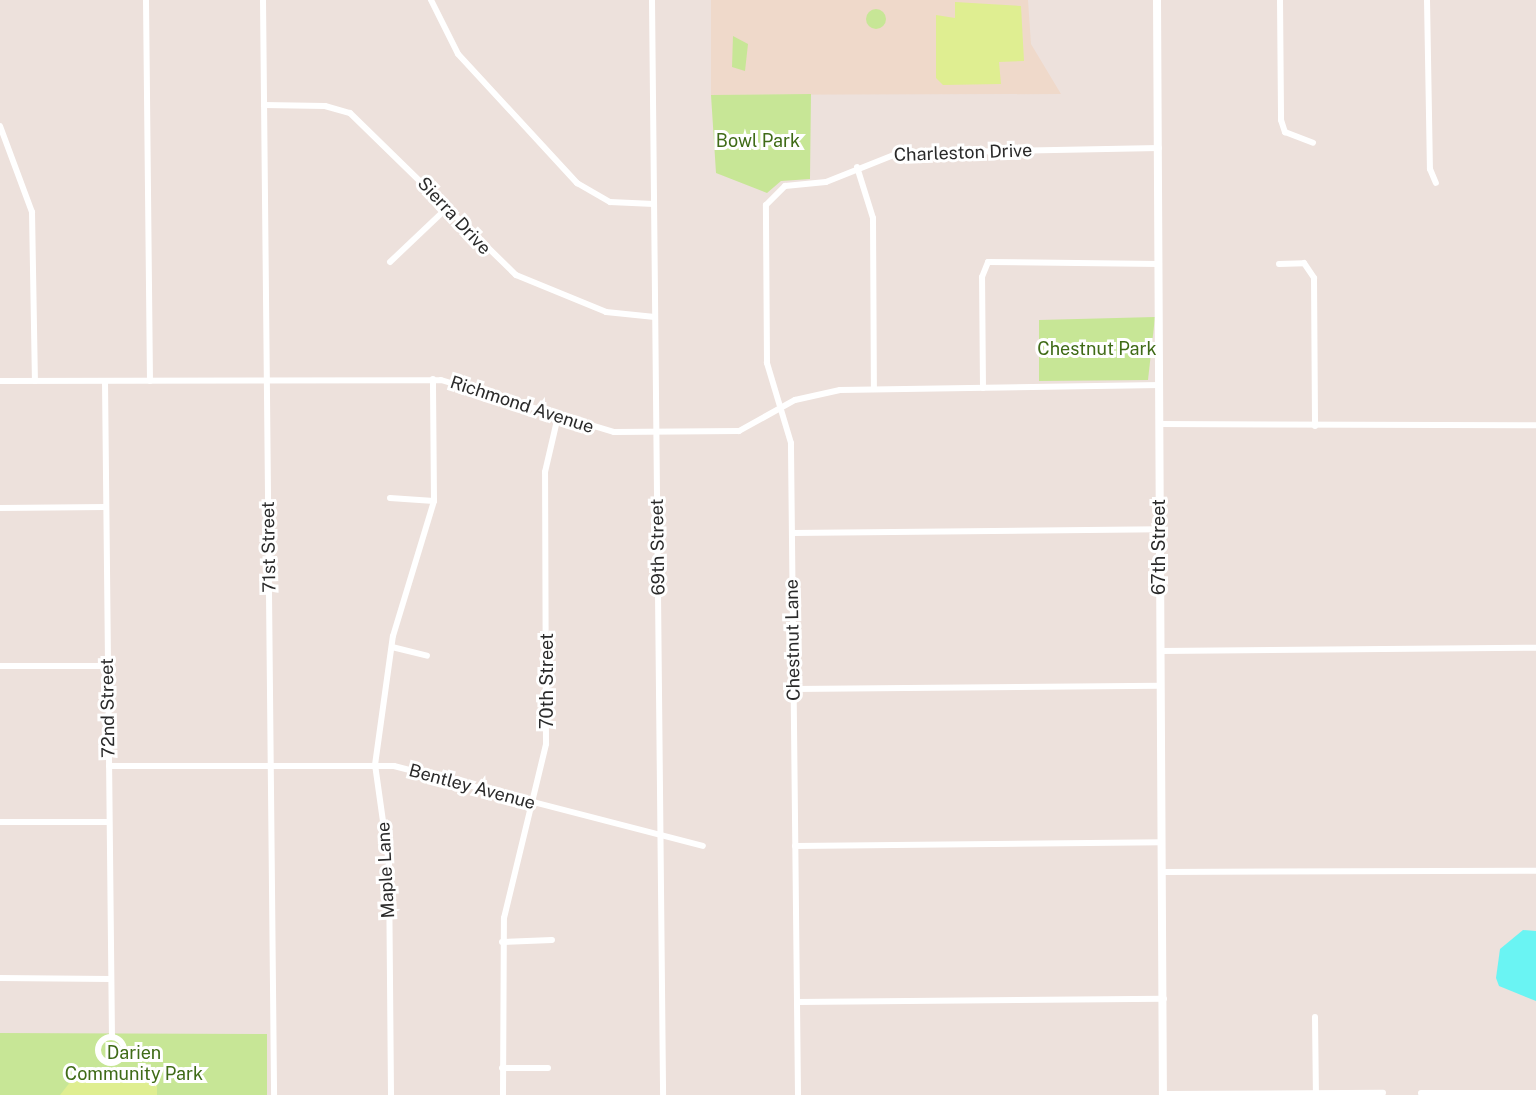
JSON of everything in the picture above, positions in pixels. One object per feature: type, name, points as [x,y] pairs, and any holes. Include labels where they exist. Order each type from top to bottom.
[{"type":"street","points":[[145,0],[149,381]]},
{"type":"street","name":"71st Street","points":[[263,0],[274,1095]]},
{"type":"street","points":[[431,0],[458,54],[577,183],[610,202],[654,204]]},
{"type":"street","name":"69th Street","points":[[652,0],[663,1095]]},
{"type":"street","name":"67th Street","points":[[1157,0],[1163,1094]]},
{"type":"street","points":[[1280,0],[1281,120],[1285,132],[1313,144]]},
{"type":"street","points":[[1427,0],[1430,169],[1436,183]]},
{"type":"street","name":"Sierra Drive","points":[[264,105],[325,106],[350,113],[500,264],[537,288],[606,312],[655,317]]},
{"type":"street","points":[[0,126],[32,212],[35,381]]},
{"type":"street","name":"Charleston Drive","points":[[774,191],[826,182],[857,167],[910,152],[1159,148]]},
{"type":"street","points":[[857,167],[873,218],[874,389]]},
{"type":"street","name":"Chestnut Lane","points":[[774,191],[765,210],[767,354],[778,410],[791,443],[798,1095]]},
{"type":"street","points":[[390,262],[447,208]]},
{"type":"street","points":[[983,388],[982,277],[988,262],[1159,264]]},
{"type":"street","points":[[1279,264],[1304,263],[1314,278],[1315,426]]},
{"type":"street","name":"Richmond Avenue","points":[[0,381],[433,379],[598,430],[657,432],[739,431],[778,410],[823,392],[1160,385]]},
{"type":"street","name":"Maple Lane","points":[[391,1095],[389,864],[375,765],[391,647],[434,500],[433,379]]},
{"type":"street","name":"72nd Street","points":[[105,381],[111,1036]]},
{"type":"street","name":"70th Street","points":[[503,1095],[502,942],[508,891],[534,804],[547,730],[545,463],[558,416]]},
{"type":"street","points":[[1159,424],[1536,425]]},
{"type":"street","points":[[390,498],[434,500]]},
{"type":"street","points":[[0,508],[106,507]]},
{"type":"street","points":[[792,533],[1159,530]]},
{"type":"street","points":[[391,647],[427,656]]},
{"type":"street","points":[[1160,651],[1536,648]]},
{"type":"street","points":[[0,666],[108,666]]},
{"type":"street","points":[[794,689],[1160,686]]},
{"type":"street","name":"Bentley Avenue","points":[[109,766],[375,765],[426,772],[660,840],[703,846]]},
{"type":"street","points":[[0,822],[109,822]]},
{"type":"street","points":[[796,846],[1162,842]]},
{"type":"street","points":[[1162,872],[1536,872]]},
{"type":"street","points":[[502,942],[552,940]]},
{"type":"street","points":[[0,978],[111,979]]},
{"type":"street","points":[[797,1002],[1164,999]]},
{"type":"street","points":[[1315,1017],[1316,1095]]},
{"type":"street","points":[[111,1036],[125,1050],[111,1063],[98,1047],[111,1036]]},
{"type":"street","points":[[502,1068],[548,1068]]},
{"type":"street","points":[[1163,1094],[1383,1093]]},
{"type":"street","points":[[1421,1093],[1536,1093]]},
{"type":"shaded area","points":[[711,0],[1028,0],[1031,44],[1061,94],[711,95]]},
{"type":"green space","points":[[955,2],[1021,6],[1024,61],[999,62],[1001,84],[943,85],[936,78],[936,15],[955,18]]},
{"type":"green space","points":[[872,9],[880,9],[886,19],[880,29],[872,29],[866,23],[866,15]]},
{"type":"green space","points":[[733,36],[748,44],[745,71],[732,67]]},
{"type":"green space","name":"Bowl Park","points":[[811,94],[810,179],[781,181],[767,193],[716,173],[711,95]]},
{"type":"green space","name":"Chestnut Park","points":[[1155,317],[1148,380],[1039,381],[1039,320]]},
{"type":"green space","name":"Darien Community Park","points":[[0,1033],[267,1034],[267,1095],[0,1095]]},
{"type":"green space","points":[[71,1081],[157,1082],[157,1095],[60,1095]]},
{"type":"water","points":[[1523,930],[1536,931],[1536,1001],[1499,986],[1496,978],[1500,949]]}]
